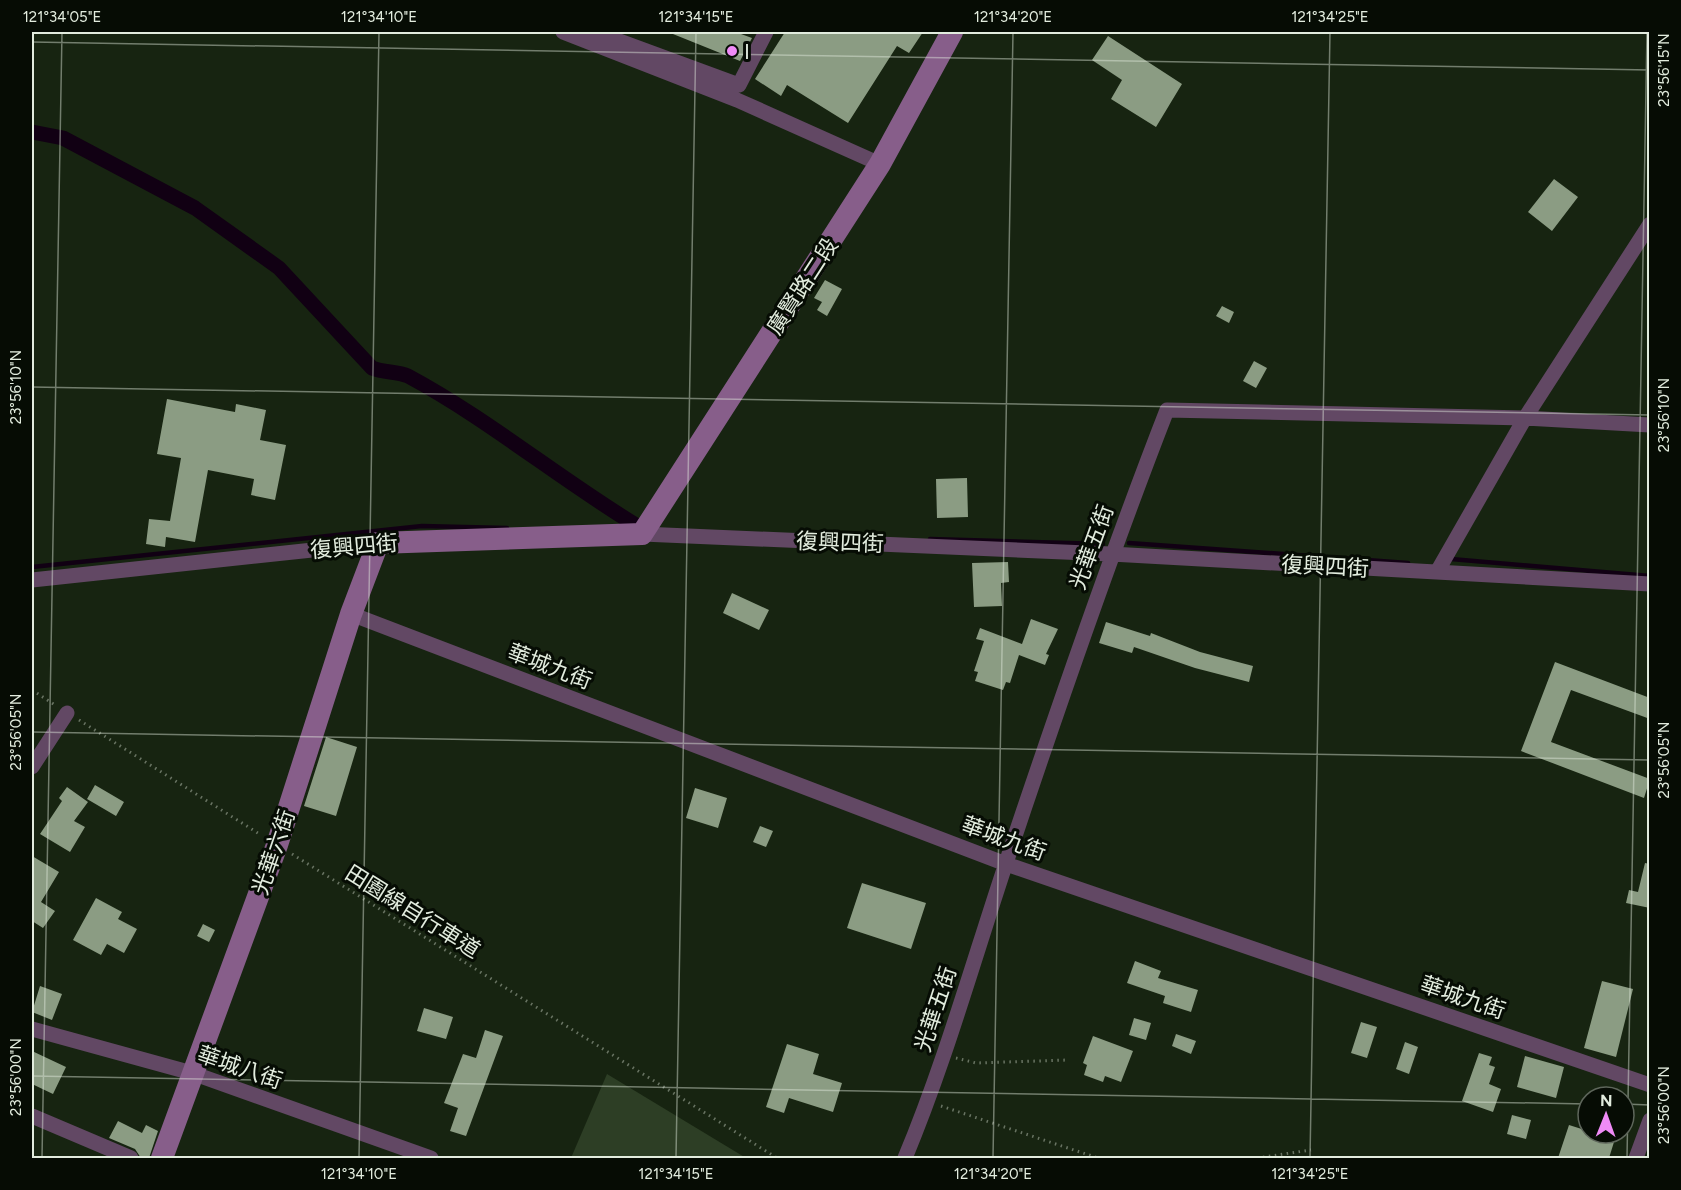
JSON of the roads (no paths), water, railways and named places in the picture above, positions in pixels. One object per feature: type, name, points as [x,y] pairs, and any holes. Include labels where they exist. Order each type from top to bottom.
[{"type":"street","points":[[562,32],[737,100],[880,164]]},
{"type":"street","points":[[595,32],[739,85],[766,32]]},
{"type":"street","name":"廣賢路二段","points":[[642,534],[880,164],[952,32]]},
{"type":"street","points":[[1437,572],[1525,418],[1650,224]]},
{"type":"street","name":"光華五街","points":[[905,1158],[928,1102],[1111,554],[1167,410],[1525,418],[1650,425]]},
{"type":"street","name":"復興四街","points":[[32,580],[378,543],[642,534],[1111,554],[1650,584]]},
{"type":"street","name":"光華六街","points":[[162,1158],[277,845],[351,614],[378,543]]},
{"type":"street","name":"華城九街","points":[[351,614],[1006,864],[1650,1084]]},
{"type":"street","points":[[32,767],[67,713]]},
{"type":"street","name":"華城八街","points":[[32,1029],[192,1073],[431,1158]]},
{"type":"street","points":[[32,1116],[131,1158]]},
{"type":"street","points":[[1636,1158],[1650,1120]]},
{"type":"waterway","points":[[32,132],[63,138],[195,208],[279,268],[372,368],[408,376],[438,393],[644,530]]},
{"type":"waterway","points":[[32,567],[422,526],[507,528]]},
{"type":"waterway","points":[[930,539],[1103,544]]},
{"type":"waterway","points":[[1129,543],[1408,563]]},
{"type":"waterway","points":[[1451,559],[1650,576]]},
{"type":"place","name":"I","points":[[732,51]]}]
